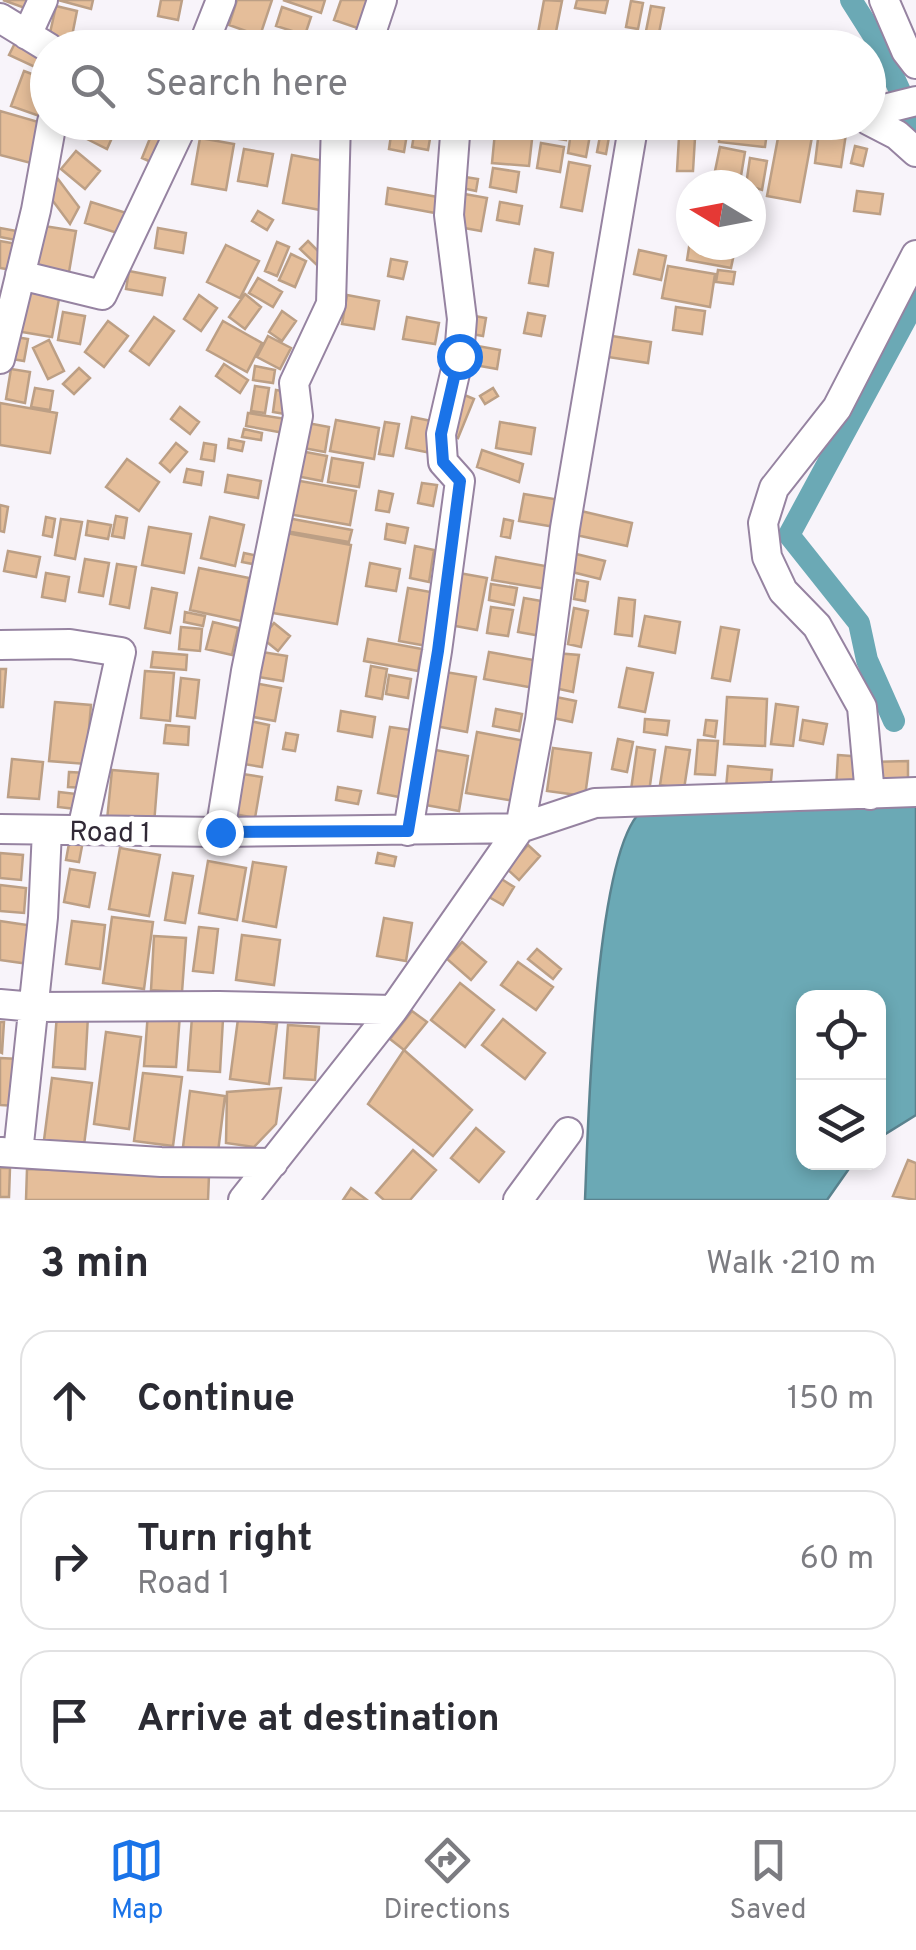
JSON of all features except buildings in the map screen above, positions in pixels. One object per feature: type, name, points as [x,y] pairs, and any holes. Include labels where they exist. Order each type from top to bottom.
[{"type":"street","points":[[40,30],[44,0]]},
{"type":"street","points":[[209,30],[221,0]]},
{"type":"street","points":[[372,30],[382,0]]},
{"type":"street","points":[[884,0],[906,51],[916,64]]},
{"type":"street","points":[[0,18],[30,36]]},
{"type":"street","points":[[886,111],[916,102]]},
{"type":"street","points":[[886,125],[916,152]]},
{"type":"street","points":[[0,359],[48,140]]},
{"type":"street","points":[[20,275],[102,295],[175,140]]},
{"type":"street","points":[[220,832],[246,671],[298,416],[294,383],[332,304],[336,140]]},
{"type":"street","points":[[408,831],[438,651],[460,481],[443,462],[441,434],[459,356],[462,320],[449,215],[455,140]]},
{"type":"street","points":[[243,1200],[392,1010],[520,828],[540,720],[568,509],[631,140]]},
{"type":"street","points":[[870,795],[862,707],[818,626],[783,591],[767,557],[764,523],[774,488],[837,408],[916,255]]},
{"type":"street","points":[[0,645],[70,644],[121,652],[82,830]]},
{"type":"street","name":"Road 1","points":[[0,829],[220,832],[520,828],[595,803],[916,792]]},
{"type":"street","points":[[47,830],[34,1007],[9,1152],[161,1162],[274,1164]]},
{"type":"street","points":[[0,1004],[392,1010]]},
{"type":"street","points":[[518,1200],[568,1132]]},
{"type":"water","points":[[916,799],[916,1115],[886,1134],[886,990],[796,990],[796,1170],[848,1170],[827,1200],[585,1200],[592,1055],[604,930],[627,833],[644,809]]},
{"type":"waterway","points":[[851,0],[870,30]]},
{"type":"waterway","points":[[886,61],[916,126]]},
{"type":"waterway","points":[[894,721],[867,660],[859,623],[789,535],[916,300]]},
{"type":"route","points":[[220,832],[408,831],[438,651],[460,481],[443,462],[441,434],[459,356]]}]
